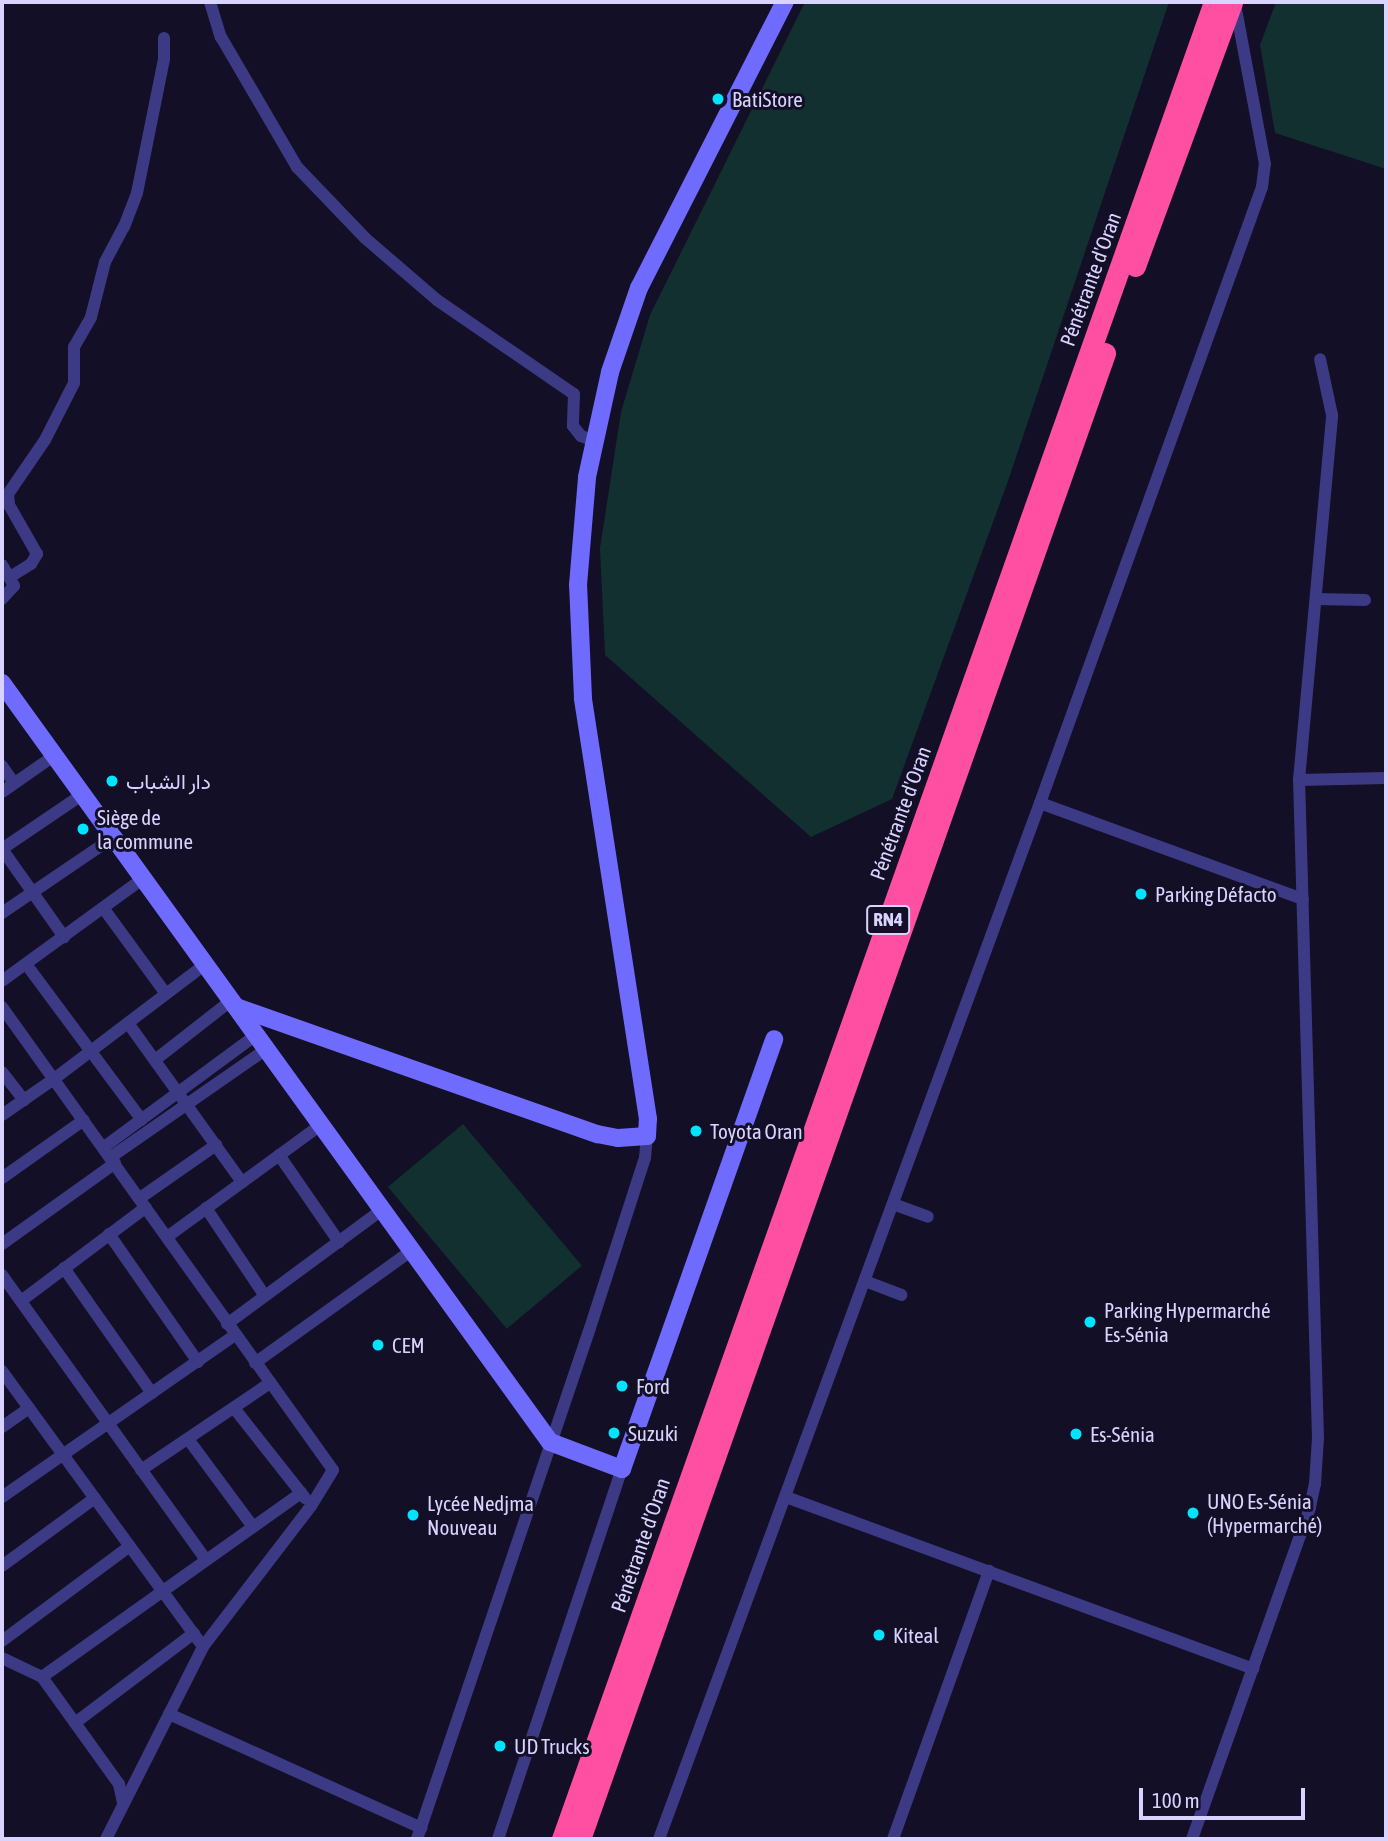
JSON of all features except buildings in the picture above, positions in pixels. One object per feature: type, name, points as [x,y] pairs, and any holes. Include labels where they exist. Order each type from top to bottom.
[{"type":"highway","name":"Pénétrante d'Oran","points":[[562,1839],[1214,2]]},
{"type":"highway","name":"Pénétrante d'Oran","points":[[580,1839],[1124,297],[1233,2]]},
{"type":"street","points":[[210,2],[221,37],[297,167],[365,238],[437,300],[574,394],[573,426],[581,436],[595,441]]},
{"type":"street","points":[[169,1714],[419,1834],[645,1158],[649,1119],[583,698],[578,585],[587,477],[610,372],[639,288],[785,2]]},
{"type":"street","points":[[659,1839],[1040,803],[1262,187],[1265,164],[1233,2]]},
{"type":"street","points":[[10,577],[31,564],[37,554],[9,505],[8,494],[45,440],[74,383],[74,347],[91,317],[105,262],[124,227],[136,193],[164,59],[164,38]]},
{"type":"street","points":[[1192,1839],[1310,1507],[1318,1438],[1299,780],[1332,415],[1320,359]]},
{"type":"street","points":[[2,565],[10,577],[13,590],[2,599]]},
{"type":"street","points":[[1315,599],[1365,600]]},
{"type":"street","points":[[2,682],[550,1441],[622,1469]]},
{"type":"street","points":[[2,792],[55,755]]},
{"type":"street","points":[[2,766],[14,783]]},
{"type":"street","points":[[1299,780],[1386,778]]},
{"type":"street","points":[[64,937],[2,849],[83,794]]},
{"type":"street","points":[[1040,803],[1303,899]]},
{"type":"street","points":[[2,913],[114,837]]},
{"type":"street","points":[[2,981],[144,878]]},
{"type":"street","points":[[104,908],[166,994]]},
{"type":"street","points":[[2,1115],[207,963]]},
{"type":"street","points":[[26,964],[142,1120]]},
{"type":"street","points":[[236,1004],[597,1133],[618,1138],[647,1136]]},
{"type":"street","points":[[155,1059],[236,1004]]},
{"type":"street","points":[[2,1007],[333,1470],[311,1506],[204,1647],[106,1839]]},
{"type":"street","points":[[128,1023],[242,1182]]},
{"type":"street","points":[[498,1839],[622,1469],[774,1039]]},
{"type":"street","points":[[110,1156],[142,1120],[262,1041]]},
{"type":"street","points":[[2,1244],[110,1156],[187,1104],[262,1041]]},
{"type":"street","points":[[2,1072],[24,1100]]},
{"type":"street","points":[[2,1178],[84,1120]]},
{"type":"street","points":[[167,1237],[322,1124]]},
{"type":"street","points":[[21,1301],[109,1234],[143,1202],[216,1145]]},
{"type":"street","points":[[279,1154],[339,1242]]},
{"type":"street","points":[[893,1204],[928,1217]]},
{"type":"street","points":[[206,1208],[265,1296]]},
{"type":"street","points":[[228,1324],[383,1209]]},
{"type":"street","points":[[109,1234],[198,1362]]},
{"type":"street","points":[[256,1363],[412,1250]]},
{"type":"street","points":[[64,1268],[152,1393]]},
{"type":"street","points":[[3,1279],[206,1560]]},
{"type":"street","points":[[865,1281],[901,1295]]},
{"type":"street","points":[[2,1497],[236,1335]]},
{"type":"street","points":[[2,1371],[204,1647]]},
{"type":"street","points":[[141,1470],[270,1384]]},
{"type":"street","points":[[2,1427],[29,1408]]},
{"type":"street","points":[[234,1408],[311,1506]]},
{"type":"street","points":[[188,1439],[253,1527]]},
{"type":"street","points":[[42,1676],[301,1493]]},
{"type":"street","points":[[786,1497],[1253,1669]]},
{"type":"street","points":[[2,1566],[94,1498]]},
{"type":"street","points":[[2,1641],[130,1546]]},
{"type":"street","points":[[893,1839],[989,1571]]},
{"type":"street","points":[[75,1723],[194,1633]]},
{"type":"street","points":[[2,1658],[42,1676],[119,1784],[123,1803]]},
{"type":"green space","points":[[805,2],[1169,2],[1008,481],[892,799],[811,837],[605,655],[600,548],[621,412],[650,315]]},
{"type":"green space","points":[[1276,2],[1386,2],[1386,169],[1275,133],[1260,45]]},
{"type":"green space","points":[[463,1124],[582,1266],[507,1329],[388,1187]]},
{"type":"place","name":"BatiStore","points":[[718,99]]},
{"type":"place","name":"دار الشباب","points":[[112,781]]},
{"type":"place","name":"Siège de la commune","points":[[83,829]]},
{"type":"place","name":"Parking Défacto","points":[[1141,894]]},
{"type":"place","name":"Toyota Oran","points":[[696,1131]]},
{"type":"place","name":"Parking Hypermarché Es-Sénia","points":[[1090,1322]]},
{"type":"place","name":"CEM","points":[[378,1345]]},
{"type":"place","name":"Ford","points":[[622,1386]]},
{"type":"place","name":"Suzuki","points":[[614,1433]]},
{"type":"place","name":"Es-Sénia","points":[[1076,1434]]},
{"type":"place","name":"UNO Es-Sénia (Hypermarché)","points":[[1193,1513]]},
{"type":"place","name":"Lycée Nedjma Nouveau","points":[[413,1515]]},
{"type":"place","name":"Kiteal","points":[[879,1635]]},
{"type":"place","name":"UD Trucks","points":[[500,1746]]}]
